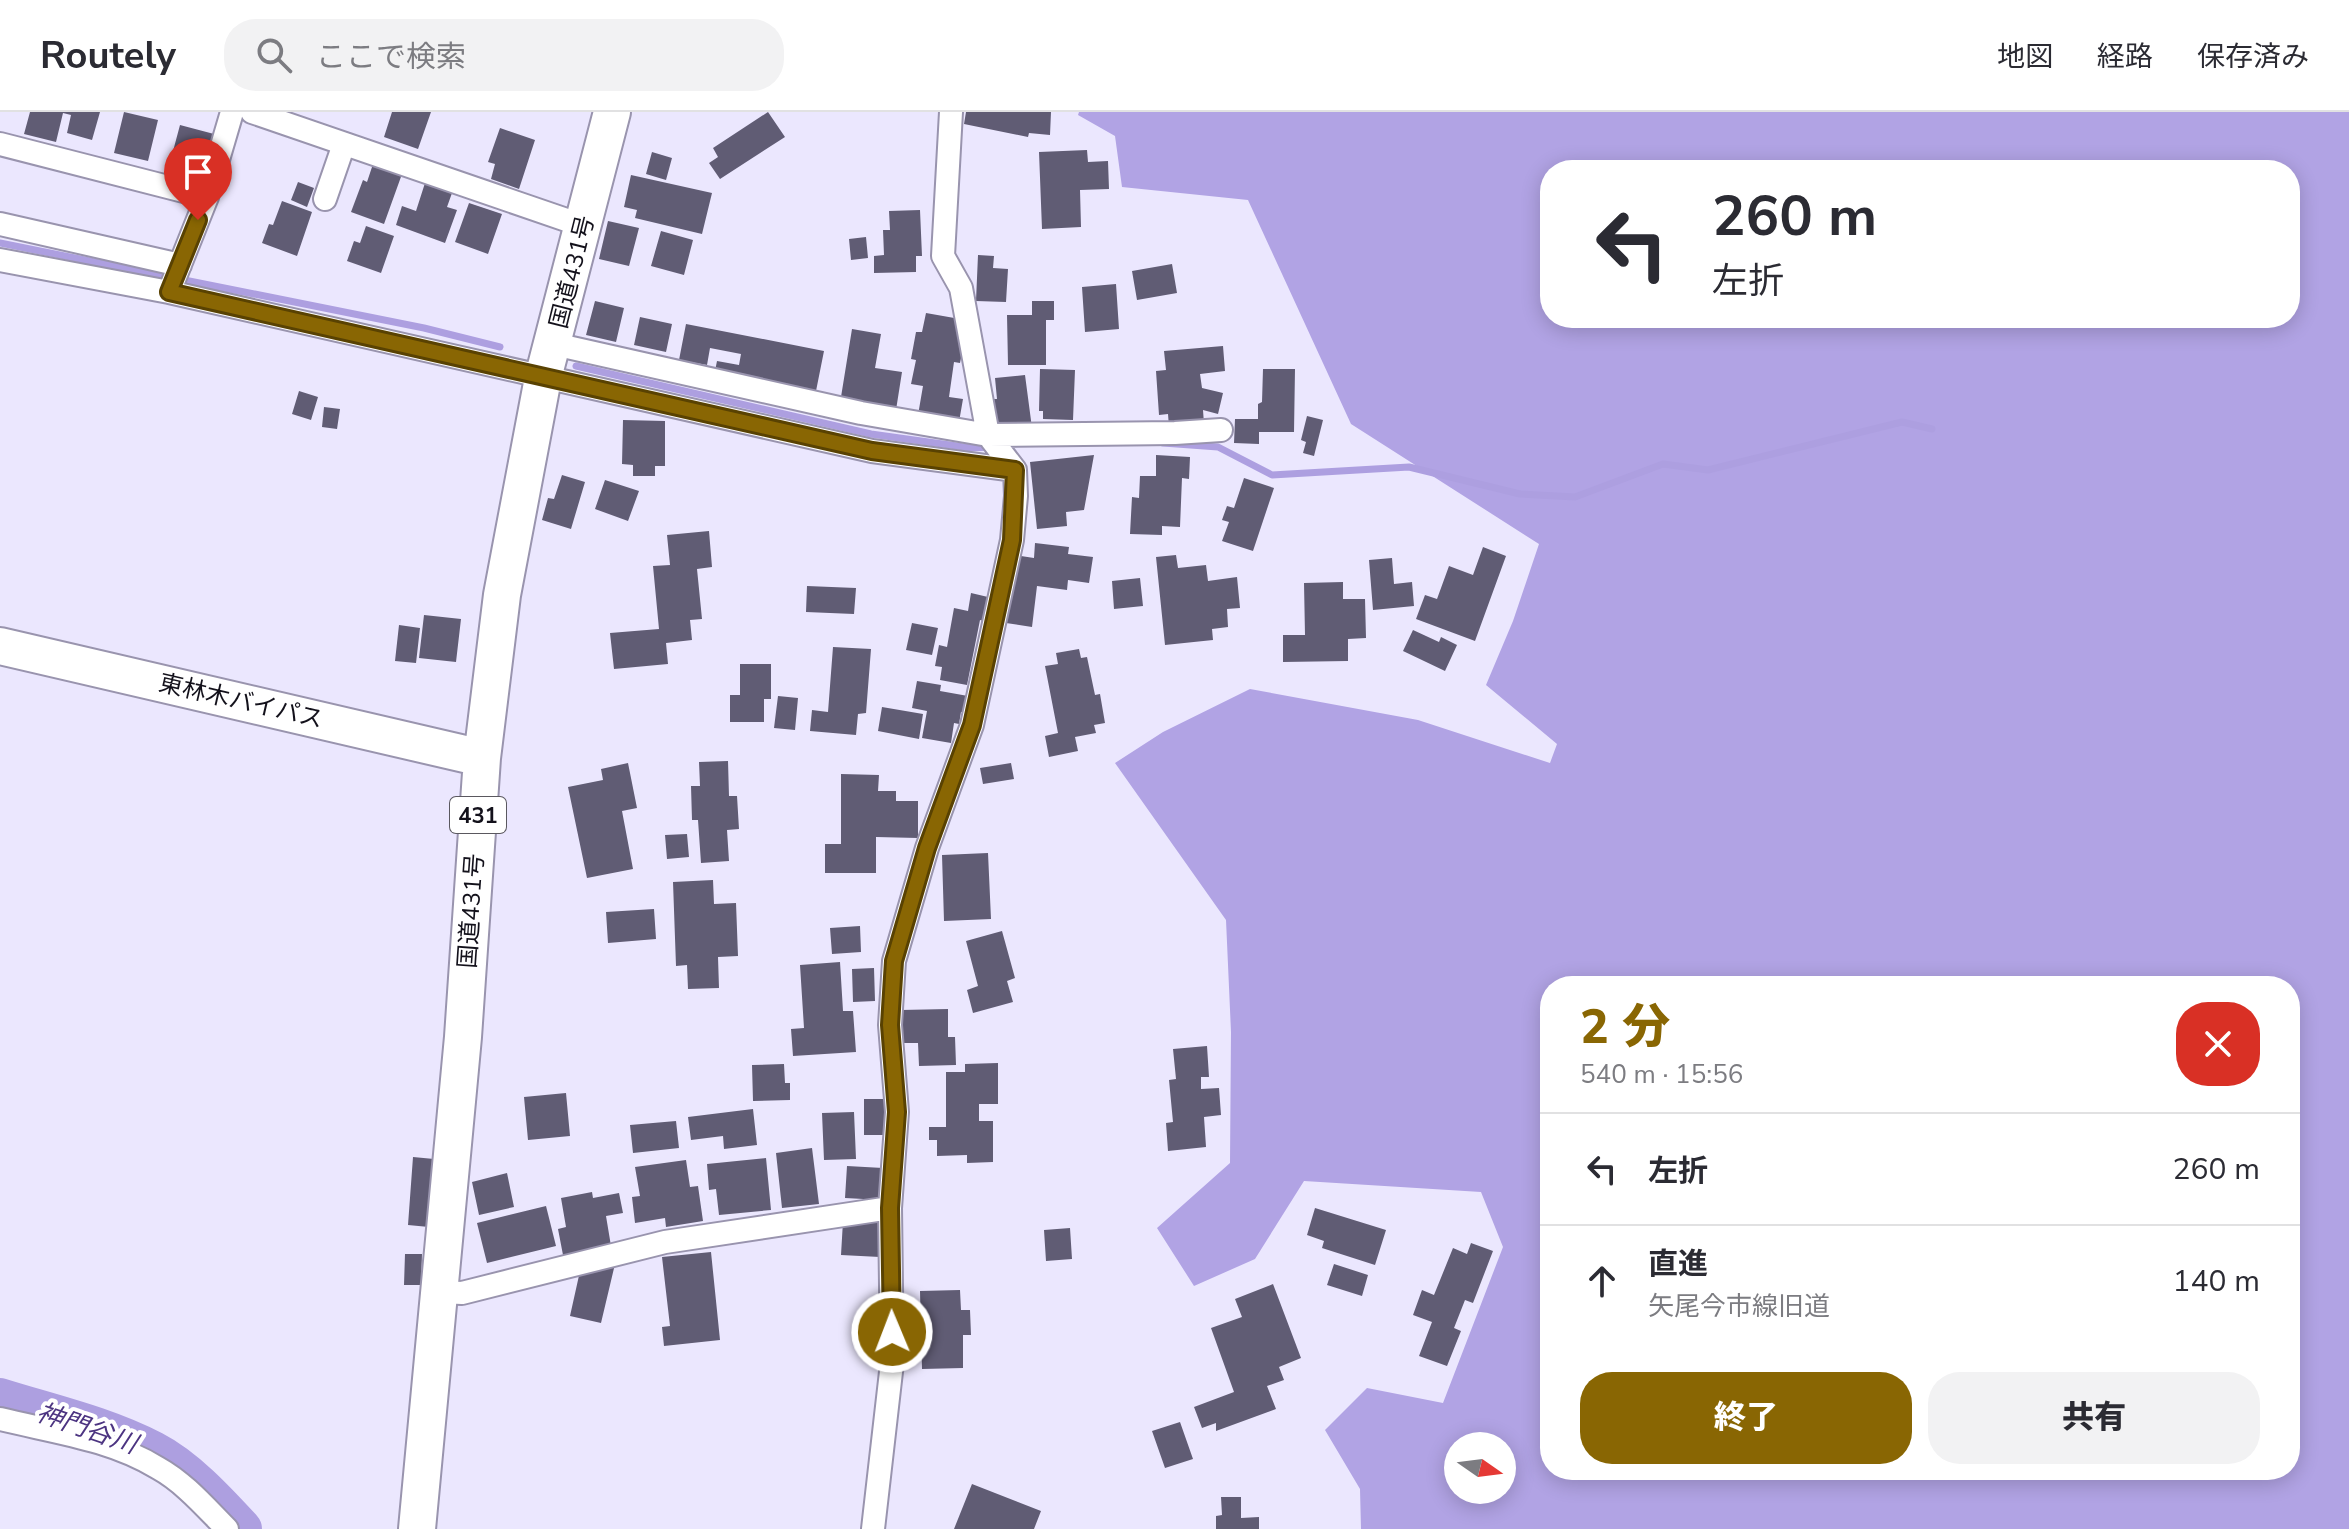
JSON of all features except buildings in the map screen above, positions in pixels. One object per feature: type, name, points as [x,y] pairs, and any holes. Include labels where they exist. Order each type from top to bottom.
[{"type":"highway","name":"国道431号","points":[[417,1529],[463,1037],[482,758],[502,595],[549,361],[612,112]]},
{"type":"highway","name":"東林木バイパス","points":[[0,646],[482,758]]},
{"type":"street","points":[[169,292],[207,197],[232,112]]},
{"type":"street","points":[[252,112],[584,226]]},
{"type":"street","points":[[873,1529],[892,1363],[890,1208],[897,1112],[890,1025],[894,961],[927,848],[972,725],[1012,540],[1015,470],[988,435],[961,288],[943,256],[951,112]]},
{"type":"street","points":[[0,144],[207,197]]},
{"type":"street","points":[[325,199],[344,144]]},
{"type":"street","points":[[0,224],[180,265]]},
{"type":"street","points":[[0,260],[549,361],[988,435],[1221,430]]},
{"type":"street","points":[[549,361],[872,451],[1015,470]]},
{"type":"street","points":[[441,1292],[462,1293],[665,1242],[890,1208]]},
{"type":"street","points":[[0,1419],[125,1451],[160,1468],[181,1484],[227,1529]]},
{"type":"shaded area","points":[[1079,112],[2349,112],[2349,1529],[1361,1529],[1360,1489],[1325,1430],[1367,1388],[1443,1403],[1503,1247],[1481,1192],[1304,1181],[1255,1259],[1194,1286],[1157,1228],[1230,1163],[1231,1032],[1226,920],[1115,763],[1163,732],[1250,689],[1418,720],[1550,763],[1557,744],[1486,685],[1513,621],[1539,544],[1351,424],[1248,200],[1122,187],[1115,136],[1078,115]]},
{"type":"waterway","points":[[0,243],[424,328],[500,347]]},
{"type":"waterway","points":[[576,366],[871,434],[971,448],[991,447]]},
{"type":"waterway","points":[[1163,443],[1218,447],[1272,475],[1409,467],[1520,494],[1575,497],[1663,464],[1708,470],[1902,422],[1932,429]]},
{"type":"waterway","name":"神門谷川","points":[[0,1398],[97,1427],[153,1451],[189,1476],[242,1529]]},
{"type":"route","points":[[198,220],[169,292],[872,451],[1015,470],[1012,540],[972,725],[927,848],[894,961],[890,1025],[897,1112],[890,1208],[892,1332]]}]
